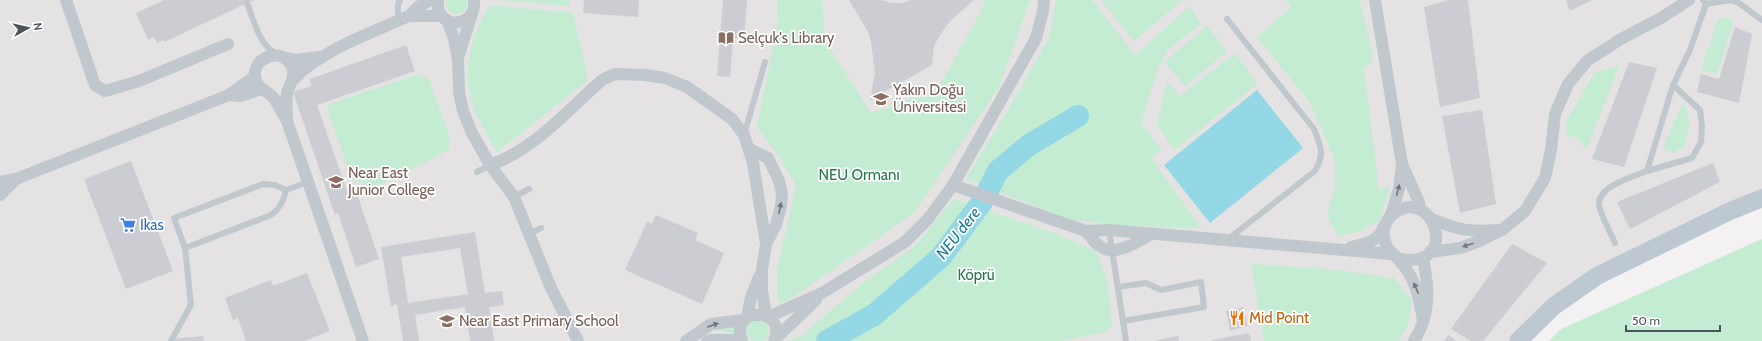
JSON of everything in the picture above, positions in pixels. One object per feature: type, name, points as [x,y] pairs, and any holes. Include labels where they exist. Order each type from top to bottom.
[{"type":"main road","points":[[1518,341],[1554,306],[1597,276],[1728,212],[1762,198]]},
{"type":"street","points":[[66,0],[95,85],[105,91],[139,81],[228,44]]},
{"type":"street","points":[[229,95],[240,96],[265,91],[280,93],[308,66],[322,56],[404,18],[430,0]]},
{"type":"street","points":[[438,0],[439,11],[454,39],[458,60],[457,73],[459,92],[463,111],[471,131],[490,165],[514,197],[551,288],[578,341]]},
{"type":"street","points":[[458,60],[474,7],[474,0]]},
{"type":"street","points":[[686,341],[711,324],[746,318],[756,314],[767,316],[822,293],[905,242],[928,219],[952,185],[1036,38],[1043,11],[1044,0]]},
{"type":"street","points":[[1376,0],[1402,164],[1399,189],[1383,234],[1386,246],[1411,275],[1420,299],[1423,321]]},
{"type":"street","points":[[952,185],[1086,231],[1109,230],[1342,250],[1395,256],[1413,261],[1427,255],[1460,248],[1477,242],[1502,230],[1525,212],[1545,178],[1551,150],[1555,114],[1568,84],[1588,60],[1621,39],[1661,18],[1689,0]]},
{"type":"street","points":[[404,18],[444,18],[453,23],[467,20],[472,14]]},
{"type":"street","points":[[322,56],[296,60],[273,55],[261,60],[257,65],[255,76],[257,84],[274,98],[287,121],[363,341]]},
{"type":"street","points":[[283,57],[292,68],[291,83],[287,100],[287,121]]},
{"type":"street","points":[[490,165],[504,160],[534,141],[602,80],[615,74],[645,74],[664,78],[687,87],[732,119],[744,136],[749,150],[753,163],[766,244],[762,270],[762,291],[767,316],[776,327],[774,340]]},
{"type":"street","points":[[0,182],[16,179],[229,95],[255,76]]},
{"type":"street","points":[[749,150],[768,158],[780,181],[782,193],[781,206],[776,225],[766,244]]},
{"type":"street","points":[[1402,164],[1420,202],[1420,209]]},
{"type":"street","points":[[0,195],[16,179]]},
{"type":"street","points":[[1342,250],[1367,244],[1381,235],[1388,219],[1398,210],[1409,207],[1420,209],[1432,219],[1453,228],[1476,231],[1502,230]]},
{"type":"street","points":[[1414,341],[1423,321],[1428,296],[1427,255],[1436,242],[1437,231],[1432,219]]},
{"type":"street","points":[[1086,231],[1101,247],[1112,251],[1121,249],[1153,234]]},
{"type":"street","points":[[707,341],[742,341],[740,330],[746,318],[751,297],[762,270]]},
{"type":"street","points":[[774,340],[822,293]]},
{"type":"lane","points":[[400,0],[398,4],[398,12],[404,18]]},
{"type":"lane","points":[[1646,171],[1673,85],[1690,50],[1705,2],[1731,0],[1739,3],[1762,20]]},
{"type":"lane","points":[[247,3],[262,40],[268,48],[283,57]]},
{"type":"lane","points":[[1226,241],[1315,171],[1321,160],[1321,148],[1314,129],[1227,19]]},
{"type":"lane","points":[[261,60],[263,50],[262,40]]},
{"type":"lane","points":[[744,136],[765,62]]},
{"type":"lane","points":[[1615,243],[1599,206],[1601,196],[1610,187],[1646,171],[1692,158],[1701,142],[1702,126],[1700,110],[1673,85]]},
{"type":"lane","points":[[477,172],[490,165]]},
{"type":"lane","points":[[171,341],[191,305],[185,248],[174,218],[263,184],[275,185],[286,190],[308,182]]},
{"type":"lane","points":[[514,197],[529,189]]},
{"type":"lane","points":[[185,248],[278,211],[282,204],[286,190]]},
{"type":"lane","points":[[529,234],[541,228]]},
{"type":"lane","points":[[1109,230],[1126,341]]},
{"type":"lane","points":[[1118,287],[1146,283],[1161,290],[1201,282],[1204,307],[1123,321]]},
{"type":"shaded area","name":"Yakın Doğu Üniversitesi","points":[[0,0],[1762,0],[1762,198],[1554,306],[1523,341],[0,341]]},
{"type":"green space","points":[[446,0],[467,0],[467,8],[462,13],[452,13],[446,7]]},
{"type":"green space","points":[[500,0],[570,0],[570,6]]},
{"type":"green space","name":"NEU Ormanı","points":[[777,0],[822,0],[825,41],[871,113],[938,89],[980,13],[985,0],[1030,0],[999,87],[914,213],[790,299],[778,303],[777,270],[796,185],[778,155],[757,127],[778,21]]},
{"type":"green space","points":[[1056,0],[1092,0],[1135,55],[1190,6],[1201,24],[1168,49],[1157,70],[1141,124],[1162,150],[1151,158],[1201,228],[1115,225],[1069,219],[966,179],[1016,97],[1050,36]]},
{"type":"green space","points":[[1101,0],[1183,0],[1134,41]]},
{"type":"green space","points":[[1286,0],[1359,0],[1367,28],[1373,60],[1364,68],[1379,191],[1390,185],[1380,220],[1359,232],[1338,236],[1327,216],[1335,186],[1335,160],[1309,101],[1257,37],[1291,7]]},
{"type":"green space","points":[[490,5],[573,13],[588,80],[497,152],[482,126],[473,106],[468,75],[474,38]]},
{"type":"green space","points":[[1729,18],[1733,22],[1717,74],[1701,70],[1718,19]]},
{"type":"green space","points":[[1207,26],[1227,51],[1185,86],[1165,62]]},
{"type":"green space","points":[[1235,53],[1257,84],[1174,150],[1157,125],[1167,82],[1180,96]]},
{"type":"green space","points":[[1619,66],[1587,148],[1581,146],[1582,140],[1567,135],[1566,122],[1595,72]]},
{"type":"green space","points":[[420,74],[430,82],[450,138],[449,148],[442,154],[368,190],[364,183],[357,182],[352,179],[328,111],[328,106],[331,103]]},
{"type":"green space","points":[[1684,101],[1688,114],[1689,125],[1683,148],[1673,152],[1665,150],[1664,145]]},
{"type":"green space","name":"Köprü","points":[[954,199],[1057,234],[1096,251],[1107,279],[1112,325],[1106,332],[1060,341],[787,341],[800,337],[868,279],[914,247]]},
{"type":"green space","points":[[1762,239],[1762,341],[1549,341],[1561,329]]},
{"type":"green space","points":[[1251,264],[1329,269],[1394,278],[1412,301],[1408,325],[1399,341],[1264,341]]},
{"type":"green space","points":[[758,320],[766,323],[769,331],[766,339],[758,342],[750,339],[747,331],[750,323]]},
{"type":"green space","points":[[736,323],[734,334],[726,331],[707,330]]},
{"type":"water","points":[[1257,90],[1303,148],[1210,223],[1164,165]]},
{"type":"building","points":[[164,0],[254,0],[164,42],[163,40],[157,43],[154,37],[148,40],[136,13]]},
{"type":"building","points":[[584,0],[639,0],[638,17],[583,13]]},
{"type":"building","name":"Selçuk's Library","points":[[723,0],[747,0],[744,39],[733,38],[730,77],[717,76]]},
{"type":"building","points":[[849,0],[881,0],[892,3],[902,3],[911,0],[974,0],[951,20],[940,35],[934,46],[932,65],[870,100],[875,73],[871,41],[868,32]]},
{"type":"building","points":[[1449,0],[1468,0],[1480,98],[1440,107],[1424,7]]},
{"type":"building","points":[[1566,0],[1592,0],[1570,11]]},
{"type":"building","points":[[1735,27],[1752,34],[1739,103],[1697,92],[1701,74],[1719,79]]},
{"type":"building","points":[[406,45],[415,71],[317,105],[347,191],[355,188],[379,259],[356,267],[338,213],[335,215],[293,92],[311,86],[310,79]]},
{"type":"building","points":[[1629,62],[1657,68],[1624,167],[1592,159]]},
{"type":"building","points":[[1482,110],[1496,204],[1460,213],[1442,116]]},
{"type":"building","name":"Ikas","points":[[131,161],[173,271],[126,289],[84,179]]},
{"type":"building","points":[[1713,163],[1720,182],[1630,229],[1617,202]]},
{"type":"building","points":[[656,215],[698,233],[695,240],[724,253],[702,304],[625,270],[647,222],[652,224]]},
{"type":"building","points":[[475,232],[485,293],[502,291],[504,305],[489,307],[494,341],[470,341],[465,307],[415,315],[419,341],[403,341],[397,304],[391,306],[381,247]],"holes":[[[460,248],[468,294],[408,303],[401,257]]]},
{"type":"building","points":[[1512,244],[1547,263],[1483,341],[1471,341],[1451,329]]},
{"type":"building","points":[[307,273],[330,331],[304,341],[246,341],[238,318],[233,320],[225,298],[271,280],[273,286]]},
{"type":"building","name":"Mid Point","points":[[1244,307],[1247,326],[1230,331],[1226,311]]},
{"type":"building","points":[[1249,333],[1251,341],[1212,341],[1212,340]]},
{"type":"building","points":[[1448,335],[1457,341],[1444,341]]},
{"type":"building","points":[[203,336],[204,341],[174,341],[173,339]]},
{"type":"building","points":[[1178,336],[1179,341],[1157,341],[1157,340]]},
{"type":"waterway","name":"NEU dere","points":[[827,341],[874,315],[941,257],[982,202],[998,171],[1029,145],[1078,116]]},
{"type":"place","name":"Selçuk's Library","points":[[726,38]]},
{"type":"place","name":"Yakın Doğu Üniversitesi","points":[[881,99]]},
{"type":"place","name":"Near East Junior College","points":[[336,182]]},
{"type":"place","name":"Ikas","points":[[128,225]]},
{"type":"place","name":"Mid Point","points":[[1237,318]]},
{"type":"place","name":"Near East Primary School","points":[[447,321]]}]
